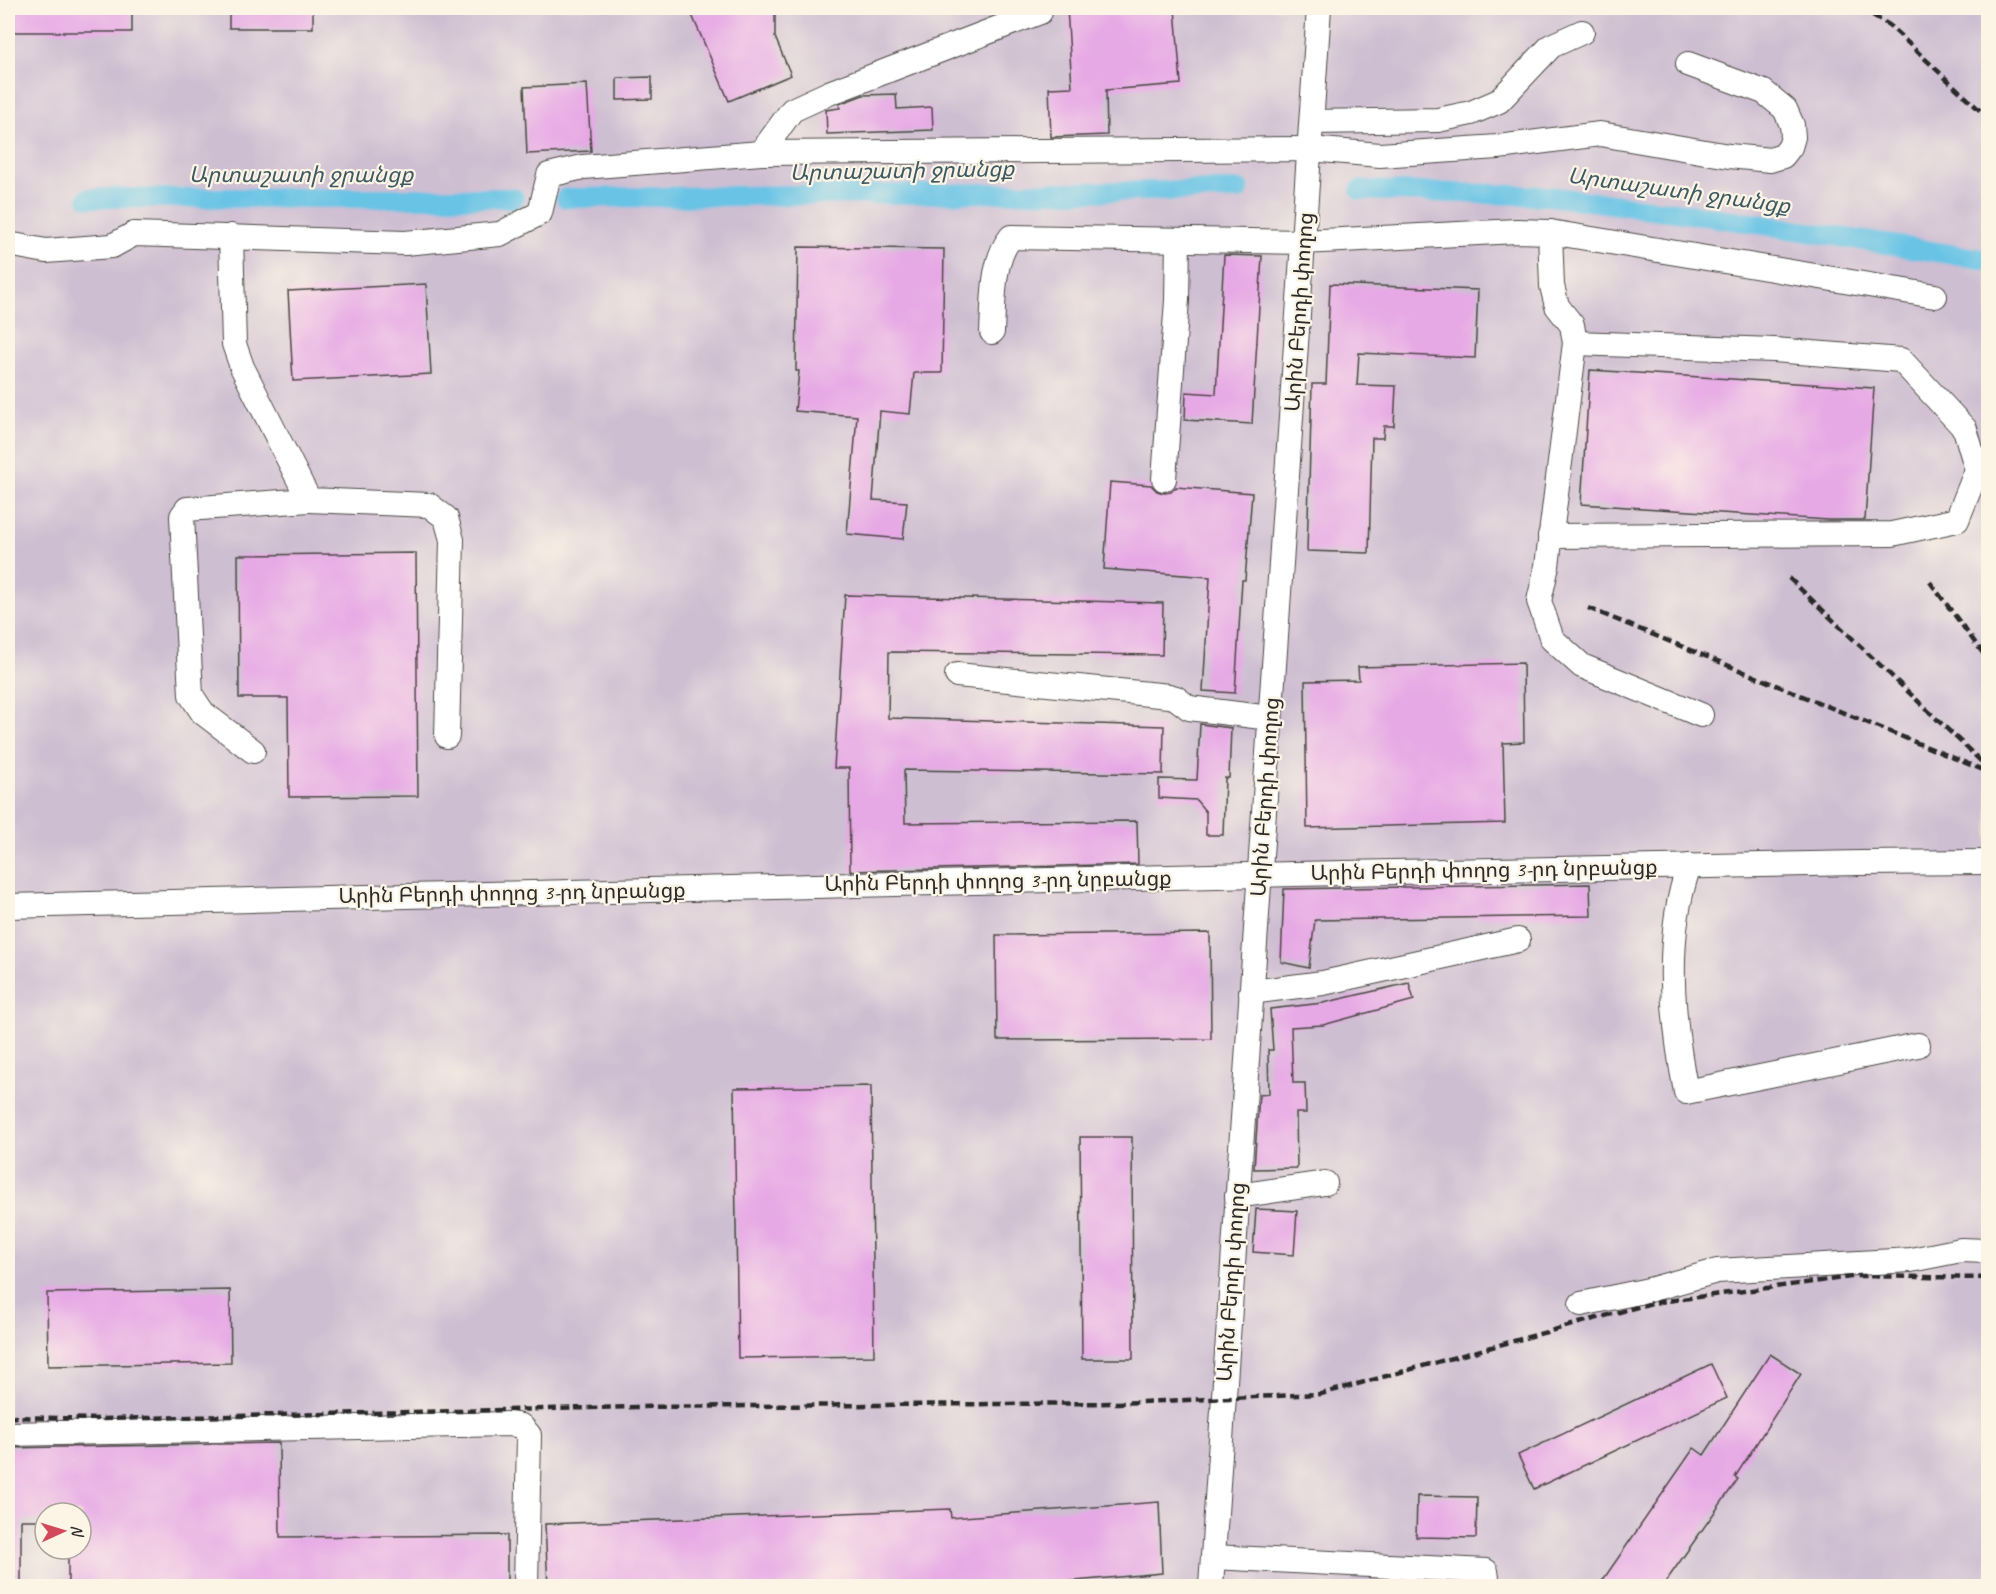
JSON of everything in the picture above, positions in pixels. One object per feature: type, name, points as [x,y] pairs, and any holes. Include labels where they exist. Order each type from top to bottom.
[{"type":"street","name":"Արին Բերդի փողոց","points":[[1211,1587],[1319,8]]},
{"type":"street","points":[[761,153],[792,111],[829,93],[1040,12]]},
{"type":"street","points":[[1312,122],[1438,120],[1471,114],[1499,101],[1551,46],[1582,32]]},
{"type":"street","points":[[8,244],[46,251],[112,246],[134,234],[405,243],[500,234],[540,213],[549,175],[583,167],[761,153],[1310,149],[1380,154],[1498,147],[1600,134],[1729,156],[1770,160],[1783,156],[1790,147],[1793,137],[1792,124],[1785,109],[1764,92],[1688,64]]},
{"type":"street","points":[[992,332],[997,269],[1002,248],[1011,237],[1304,242],[1517,231],[1550,232],[1935,296]]},
{"type":"street","points":[[1550,232],[1552,286],[1557,306],[1572,325],[1575,343],[1550,536],[1539,601],[1552,639],[1582,666],[1701,716]]},
{"type":"street","points":[[231,236],[234,344],[242,367],[309,500]]},
{"type":"street","points":[[1164,478],[1177,300],[1178,241]]},
{"type":"street","points":[[1550,536],[1892,534],[1957,520],[1977,470],[1965,429],[1901,360],[1774,350],[1575,343]]},
{"type":"street","points":[[253,751],[203,713],[191,695],[182,516],[187,509],[309,500],[429,505],[446,518],[452,540],[447,736]]},
{"type":"street","points":[[957,675],[1169,696],[1176,698],[1189,708],[1270,718]]},
{"type":"street","name":"Արին Բերդի փողոց 3-րդ նրբանցք","points":[[8,906],[1260,874],[1989,862]]},
{"type":"street","points":[[1689,866],[1681,890],[1674,925],[1673,983],[1678,1049],[1686,1092],[1918,1045]]},
{"type":"street","points":[[1251,992],[1323,983],[1518,940]]},
{"type":"street","points":[[1237,1196],[1325,1183]]},
{"type":"street","points":[[1581,1304],[1649,1290],[1717,1271],[1911,1260],[1961,1250],[1989,1251]]},
{"type":"street","points":[[8,1434],[357,1426],[510,1424],[521,1426],[529,1435],[526,1587]]},
{"type":"street","points":[[1213,1557],[1486,1571],[1488,1587]]},
{"type":"shaded area","points":[[8,8],[1988,8],[1988,1586],[8,1586]]},
{"type":"building","points":[[8,8],[132,8],[132,32],[8,32]]},
{"type":"building","points":[[229,8],[313,8],[313,28],[229,28]]},
{"type":"building","points":[[689,8],[775,8],[775,37],[791,75],[729,101]]},
{"type":"building","points":[[1067,8],[1175,8],[1181,84],[1106,90],[1107,135],[1051,137],[1049,88],[1072,87]]},
{"type":"building","points":[[652,77],[652,99],[617,100],[617,78]]},
{"type":"building","points":[[587,84],[591,151],[527,154],[524,87]]},
{"type":"building","points":[[896,94],[897,109],[932,107],[933,130],[827,134],[826,110],[840,108],[839,104],[863,95]]},
{"type":"building","points":[[798,247],[944,249],[942,373],[914,373],[910,414],[880,411],[873,500],[907,502],[903,539],[847,534],[857,416],[795,411],[799,371],[796,371]]},
{"type":"building","points":[[1224,255],[1262,256],[1252,424],[1185,420],[1186,392],[1216,394]]},
{"type":"building","points":[[426,284],[431,374],[293,381],[288,291]]},
{"type":"building","points":[[1330,284],[1478,290],[1475,358],[1359,353],[1357,385],[1396,386],[1394,426],[1384,426],[1383,438],[1372,438],[1369,553],[1307,551],[1312,384],[1326,384]]},
{"type":"building","points":[[1590,370],[1874,388],[1865,520],[1828,520],[1581,504]]},
{"type":"building","points":[[1110,482],[1151,485],[1157,491],[1164,493],[1171,492],[1176,487],[1252,493],[1245,580],[1242,580],[1235,693],[1203,691],[1210,577],[1104,569]]},
{"type":"building","points":[[416,553],[418,796],[289,797],[288,698],[239,698],[238,555]]},
{"type":"building","points":[[845,595],[1163,603],[1162,655],[889,652],[888,718],[1164,726],[1163,774],[904,770],[905,823],[1137,821],[1138,864],[850,871],[849,768],[834,768]]},
{"type":"building","points":[[1523,663],[1524,742],[1503,743],[1505,823],[1307,828],[1305,681],[1359,680],[1358,667]]},
{"type":"building","points":[[1200,724],[1231,728],[1229,778],[1225,778],[1223,835],[1206,835],[1206,812],[1196,800],[1159,798],[1159,779],[1197,780]]},
{"type":"building","points":[[1590,884],[1591,916],[1315,920],[1309,968],[1281,962],[1284,889]]},
{"type":"building","points":[[1210,933],[1211,1039],[997,1040],[996,935]]},
{"type":"building","points":[[1409,983],[1414,1000],[1323,1025],[1291,1027],[1293,1083],[1305,1083],[1306,1113],[1296,1113],[1297,1168],[1254,1169],[1259,1095],[1269,1094],[1268,1050],[1273,1050],[1270,1009],[1323,1003]]},
{"type":"building","points":[[871,1086],[874,1356],[738,1358],[734,1088]]},
{"type":"building","points":[[1080,1137],[1132,1137],[1133,1359],[1082,1359]]},
{"type":"building","points":[[1256,1209],[1297,1211],[1294,1255],[1253,1252]]},
{"type":"building","points":[[230,1290],[231,1363],[48,1366],[47,1293]]},
{"type":"building","points":[[1770,1354],[1801,1374],[1735,1477],[1738,1479],[1662,1587],[1598,1587],[1694,1448],[1704,1455]]},
{"type":"building","points":[[1711,1364],[1727,1398],[1534,1489],[1518,1455]]},
{"type":"building","points":[[279,1443],[280,1537],[507,1535],[507,1587],[68,1587],[68,1561],[93,1561],[93,1501],[33,1501],[33,1520],[21,1520],[21,1587],[8,1587],[8,1448]]},
{"type":"building","points":[[1417,1496],[1477,1497],[1476,1538],[1416,1537]]},
{"type":"building","points":[[1159,1502],[1162,1573],[1008,1587],[548,1587],[545,1524],[950,1509],[951,1518]]},
{"type":"waterway","name":"Արտաշատի ջրանցք","points":[[566,198],[1239,190]]},
{"type":"waterway","name":"Արտաշատի ջրանցք","points":[[1360,190],[1548,196],[1706,216],[1988,260]]},
{"type":"waterway","name":"Արտաշատի ջրանցք","points":[[88,198],[514,198]]},
{"type":"railway","points":[[1861,8],[1889,25],[1988,118]]},
{"type":"railway","points":[[1789,578],[1988,768]]},
{"type":"railway","points":[[1930,582],[1988,660]]},
{"type":"railway","points":[[1588,608],[1988,772]]},
{"type":"railway","points":[[8,1417],[102,1419],[636,1407],[1118,1403],[1321,1394],[1652,1303],[1859,1276],[1988,1278]]}]
